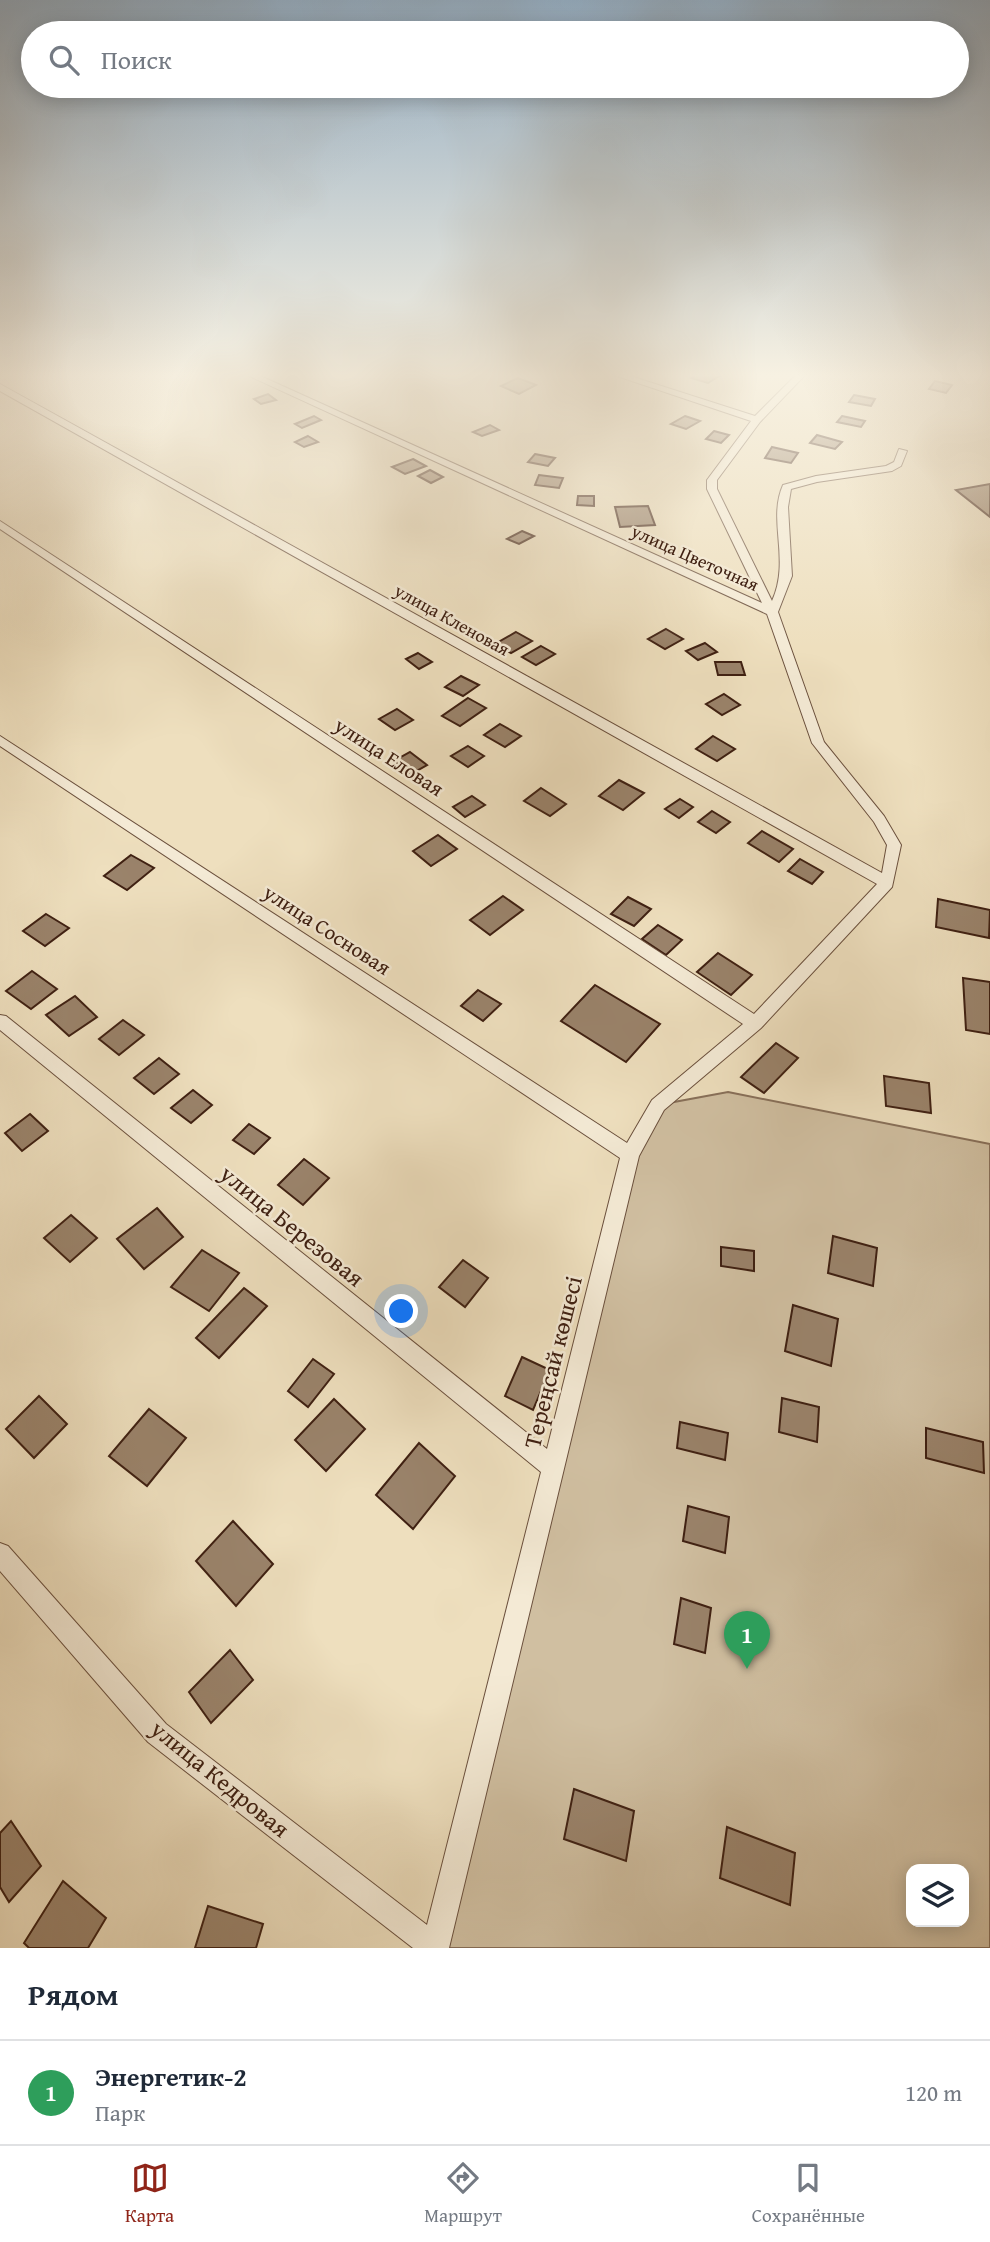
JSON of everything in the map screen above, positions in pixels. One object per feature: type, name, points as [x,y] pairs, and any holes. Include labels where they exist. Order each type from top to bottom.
[{"type":"street","name":"улица Кленовая","points":[[139,465],[887,883]]},
{"type":"street","name":"улица Цветочная","points":[[449,465],[772,612],[818,743],[860,792],[894,845],[887,883]]},
{"type":"street","points":[[723,465],[712,480],[712,489],[772,612]]},
{"type":"street","points":[[772,612],[782,593],[787,570],[782,500],[787,487],[816,479],[889,469],[896,465]]},
{"type":"street","name":"улица Еловая","points":[[0,524],[755,1023]]},
{"type":"street","name":"улица Сосновая","points":[[0,740],[629,1155]]},
{"type":"street","name":"Тереңсай көшесі","points":[[435,1948],[629,1155],[659,1105],[755,1023],[887,883]]},
{"type":"street","name":"улица Березовая","points":[[0,1021],[554,1468]]},
{"type":"street","name":"улица Кедровая","points":[[0,1554],[157,1733],[435,1948]]},
{"type":"shaded area","points":[[728,1092],[990,1144],[990,1948],[435,1948],[629,1155],[658,1105]]},
{"type":"building","points":[[397,465],[426,466],[405,474],[392,467]]},
{"type":"building","points":[[430,470],[443,477],[431,483],[418,476]]},
{"type":"building","points":[[539,475],[563,478],[559,488],[535,485]]},
{"type":"building","points":[[990,484],[990,517],[956,490]]},
{"type":"building","points":[[578,496],[594,496],[594,506],[577,505]]},
{"type":"building","points":[[648,506],[655,525],[620,527],[615,507]]},
{"type":"building","points":[[522,531],[534,536],[519,544],[507,539]]},
{"type":"building","points":[[666,629],[683,639],[665,649],[648,639]]},
{"type":"building","points":[[516,632],[532,641],[511,653],[495,644]]},
{"type":"building","points":[[705,643],[717,652],[698,660],[686,651]]},
{"type":"building","points":[[541,646],[555,654],[536,665],[522,657]]},
{"type":"building","points":[[418,653],[432,662],[419,669],[406,659]]},
{"type":"building","points":[[715,662],[741,662],[745,675],[718,675]]},
{"type":"building","points":[[461,676],[479,685],[463,696],[445,687]]},
{"type":"building","points":[[724,694],[740,705],[722,715],[706,704]]},
{"type":"building","points":[[468,698],[486,708],[460,726],[442,716]]},
{"type":"building","points":[[397,709],[413,720],[395,730],[379,719]]},
{"type":"building","points":[[500,724],[521,736],[505,747],[484,735]]},
{"type":"building","points":[[713,736],[735,749],[717,761],[696,749]]},
{"type":"building","points":[[468,746],[484,756],[468,767],[451,756]]},
{"type":"building","points":[[410,752],[427,765],[411,774],[394,761]]},
{"type":"building","points":[[619,780],[644,793],[623,810],[599,796]]},
{"type":"building","points":[[541,788],[566,804],[550,816],[524,801]]},
{"type":"building","points":[[472,796],[485,805],[465,817],[453,807]]},
{"type":"building","points":[[680,799],[693,807],[679,818],[665,809]]},
{"type":"building","points":[[712,811],[730,822],[716,833],[698,822]]},
{"type":"building","points":[[762,831],[793,849],[779,862],[748,843]]},
{"type":"building","points":[[438,835],[457,849],[431,866],[413,851]]},
{"type":"building","points":[[131,855],[154,868],[127,890],[104,876]]},
{"type":"building","points":[[800,859],[823,872],[812,884],[788,871]]},
{"type":"building","points":[[503,896],[523,910],[490,935],[470,920]]},
{"type":"building","points":[[628,897],[651,909],[634,926],[611,914]]},
{"type":"building","points":[[938,899],[990,910],[989,938],[936,927]]},
{"type":"building","points":[[46,914],[69,928],[45,946],[23,931]]},
{"type":"building","points":[[658,925],[682,940],[666,955],[642,939]]},
{"type":"building","points":[[718,953],[752,975],[731,995],[697,972]]},
{"type":"building","points":[[32,971],[57,989],[31,1009],[6,991]]},
{"type":"building","points":[[963,978],[990,982],[990,1034],[966,1030]]},
{"type":"building","points":[[595,985],[660,1024],[626,1062],[561,1021]]},
{"type":"building","points":[[478,990],[501,1004],[483,1021],[461,1006]]},
{"type":"building","points":[[75,996],[97,1017],[69,1036],[46,1015]]},
{"type":"building","points":[[123,1020],[144,1035],[119,1055],[99,1039]]},
{"type":"building","points":[[776,1043],[798,1058],[764,1093],[741,1077]]},
{"type":"building","points":[[159,1058],[179,1074],[154,1094],[134,1078]]},
{"type":"building","points":[[884,1076],[929,1083],[931,1113],[886,1106]]},
{"type":"building","points":[[193,1090],[212,1105],[191,1123],[171,1108]]},
{"type":"building","points":[[30,1114],[48,1131],[22,1151],[5,1133]]},
{"type":"building","points":[[249,1124],[270,1138],[254,1154],[233,1140]]},
{"type":"building","points":[[304,1159],[329,1178],[303,1205],[278,1185]]},
{"type":"building","points":[[157,1208],[183,1237],[144,1269],[117,1239]]},
{"type":"building","points":[[71,1215],[97,1238],[70,1262],[44,1238]]},
{"type":"building","points":[[833,1236],[877,1248],[873,1286],[828,1273]]},
{"type":"building","points":[[721,1247],[754,1251],[754,1271],[721,1266]]},
{"type":"building","points":[[202,1250],[239,1273],[209,1311],[171,1287]]},
{"type":"building","points":[[463,1260],[488,1278],[465,1307],[439,1287]]},
{"type":"building","points":[[244,1288],[267,1306],[219,1358],[196,1338]]},
{"type":"building","points":[[793,1305],[838,1319],[831,1366],[785,1351]]},
{"type":"building","points":[[522,1357],[550,1370],[533,1410],[505,1396]]},
{"type":"building","points":[[313,1359],[334,1374],[308,1407],[288,1391]]},
{"type":"building","points":[[39,1396],[67,1424],[34,1458],[6,1429]]},
{"type":"building","points":[[782,1398],[819,1407],[817,1442],[779,1432]]},
{"type":"building","points":[[334,1399],[365,1429],[326,1471],[295,1440]]},
{"type":"building","points":[[149,1409],[186,1438],[147,1486],[109,1456]]},
{"type":"building","points":[[680,1422],[728,1433],[725,1460],[677,1448]]},
{"type":"building","points":[[926,1428],[983,1442],[984,1473],[926,1458]]},
{"type":"building","points":[[419,1443],[455,1476],[413,1529],[376,1495]]},
{"type":"building","points":[[688,1506],[729,1517],[725,1553],[683,1541]]},
{"type":"building","points":[[233,1521],[273,1564],[236,1606],[196,1561]]},
{"type":"building","points":[[681,1598],[711,1608],[705,1653],[674,1644]]},
{"type":"building","points":[[230,1650],[253,1680],[211,1723],[189,1692]]},
{"type":"building","points":[[574,1789],[634,1811],[626,1861],[564,1839]]},
{"type":"building","points":[[11,1821],[41,1866],[9,1902],[0,1887],[0,1833]]},
{"type":"building","points":[[727,1827],[795,1853],[790,1905],[720,1878]]},
{"type":"building","points":[[63,1881],[106,1918],[88,1948],[29,1948],[24,1943]]},
{"type":"building","points":[[208,1906],[263,1924],[256,1948],[195,1948]]},
{"type":"place","name":"Энергетик-2","points":[[747,1669]]}]
